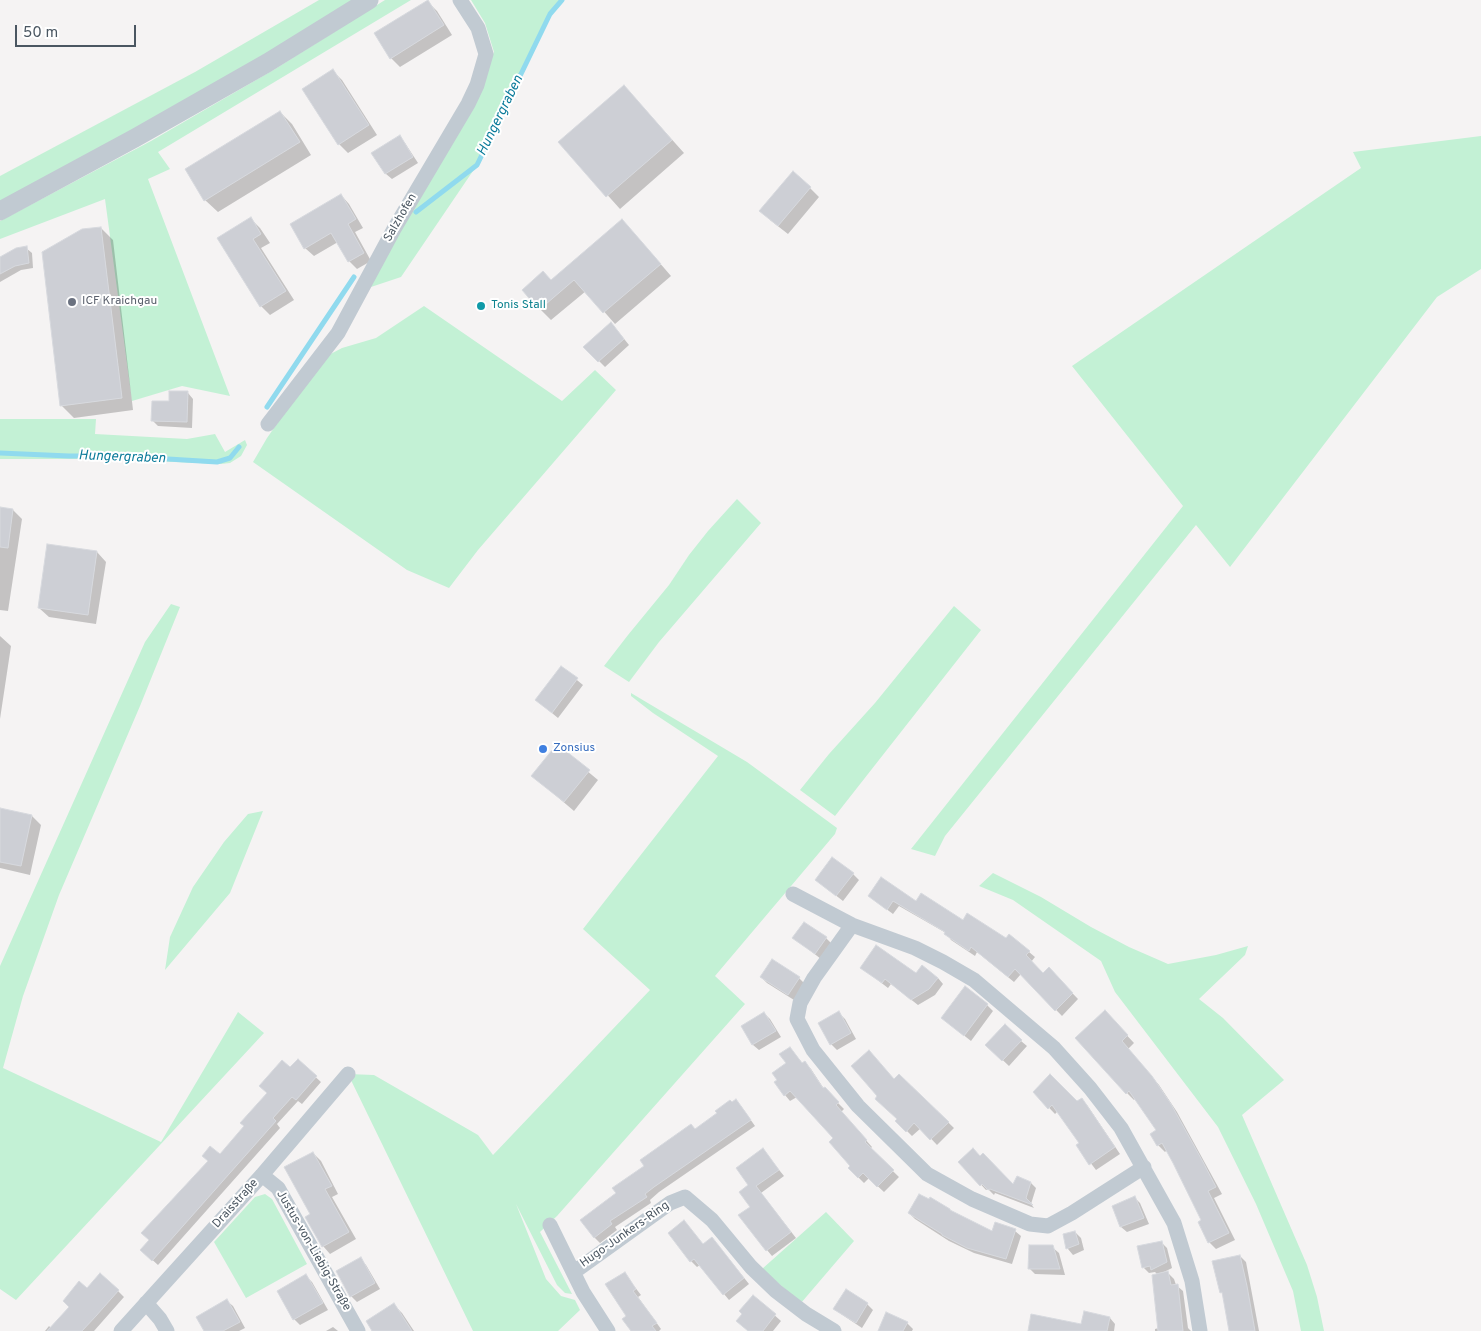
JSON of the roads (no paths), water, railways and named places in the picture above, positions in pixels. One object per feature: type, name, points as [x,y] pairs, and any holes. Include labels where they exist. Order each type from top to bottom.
[{"type":"street","points":[[0,211],[135,138],[267,63],[369,0]]},
{"type":"street","name":"Salzhofen","points":[[268,424],[338,333],[394,229],[468,104],[477,85],[486,54],[478,28],[460,0]]},
{"type":"street","points":[[793,894],[852,925],[915,948],[943,962],[981,987],[1054,1048],[1090,1088],[1121,1128],[1174,1223],[1192,1280],[1200,1331]]},
{"type":"street","points":[[852,925],[814,978],[800,1003],[797,1019],[813,1050],[858,1106],[927,1174],[980,1203],[1030,1224],[1048,1226],[1144,1167]]},
{"type":"street","name":"Draisstraße","points":[[121,1331],[262,1175],[348,1074]]},
{"type":"street","name":"Justus-von-Liebig-Straße","points":[[262,1175],[278,1188],[358,1331]]},
{"type":"street","name":"Hugo-Junkers-Ring","points":[[574,1272],[670,1203],[685,1197],[712,1220],[751,1267],[776,1291],[806,1314],[834,1331]]},
{"type":"street","points":[[550,1225],[583,1292],[608,1331]]},
{"type":"street","points":[[146,1303],[160,1319],[167,1331]]},
{"type":"waterway","name":"Hungergraben","points":[[416,212],[477,165],[550,14],[562,0]]},
{"type":"waterway","name":"Hungergraben","points":[[267,407],[354,277]]},
{"type":"waterway","name":"Hungergraben","points":[[0,453],[119,456],[217,462],[230,458],[239,447]]},
{"type":"place","name":"ICF Kraichgau","points":[[72,302]]},
{"type":"place","name":"Tonis Stall","points":[[481,306]]},
{"type":"place","name":"Zonsius","points":[[543,749]]}]
